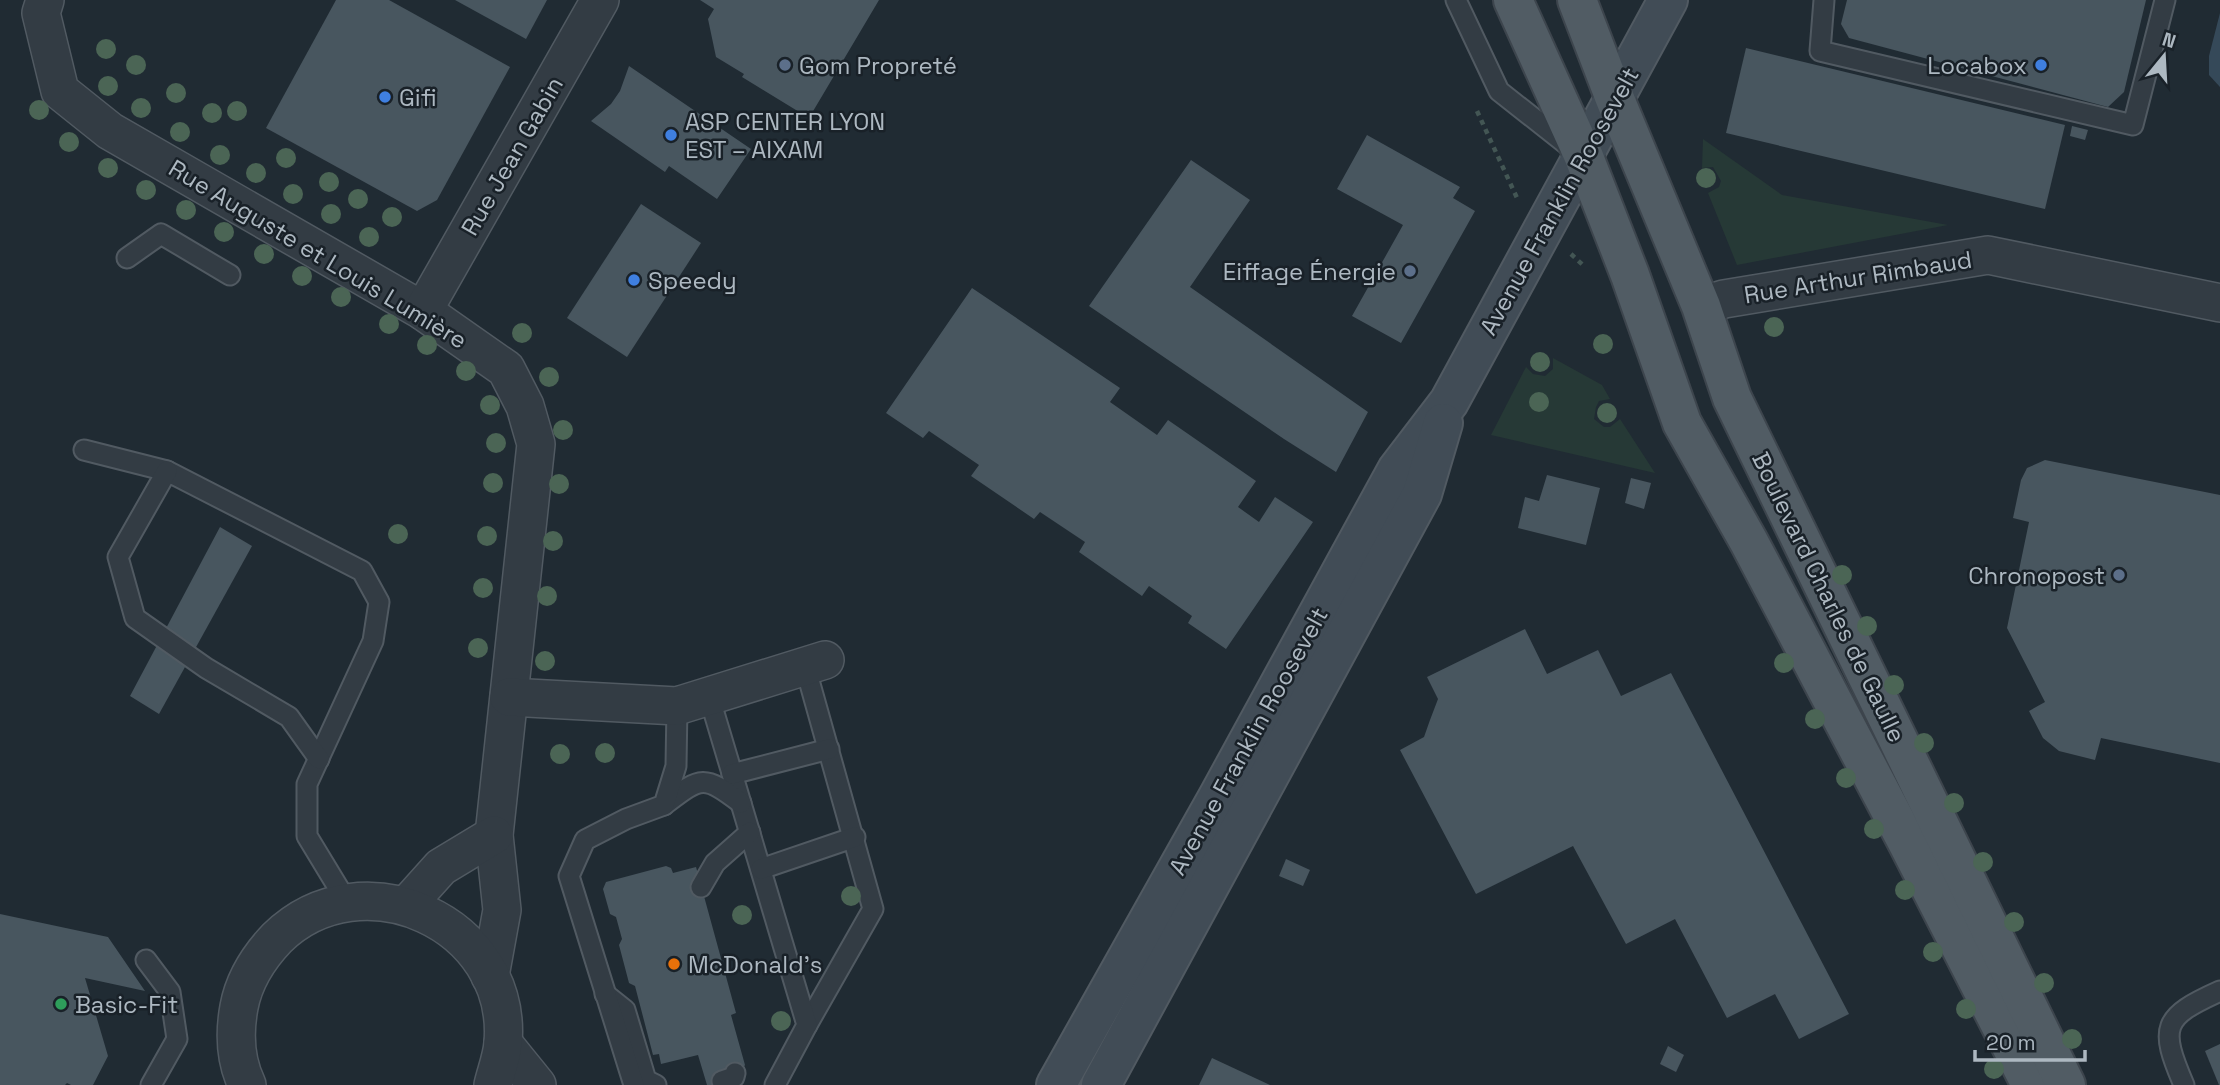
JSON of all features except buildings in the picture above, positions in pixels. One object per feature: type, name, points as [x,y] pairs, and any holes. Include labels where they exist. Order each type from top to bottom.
[{"type":"main road","name":"Boulevard Charles de Gaulle","points":[[1513,0],[1584,158],[1630,275],[1682,424],[1762,566],[2031,1085]]},
{"type":"main road","name":"Boulevard Charles de Gaulle","points":[[1577,0],[1615,99],[1702,306],[1732,398],[2066,1085]]},
{"type":"street","name":"Rue Auguste et Louis Lumière","points":[[46,0],[41,13],[60,91],[110,131],[423,311],[506,369],[525,406],[536,444],[494,835],[502,910],[489,976]]},
{"type":"street","name":"Rue Jean Gabin","points":[[423,311],[600,0]]},
{"type":"street","name":"Avenue Franklin Roosevelt","points":[[1056,1085],[1397,470],[1449,402],[1668,0]]},
{"type":"street","name":"Rue Arthur Rimbaud","points":[[1702,306],[1724,299],[1988,255],[2220,303]]},
{"type":"street","name":"Avenue Franklin Roosevelt","points":[[1101,1085],[1422,494],[1449,402]]},
{"type":"street","points":[[509,697],[693,701],[815,663]]},
{"type":"street","points":[[407,906],[441,867],[494,835]]},
{"type":"street","points":[[247,1085],[240,1070],[235,1030],[242,990],[261,955],[290,926],[317,911],[346,902],[377,901],[407,906],[441,921],[469,945],[489,976],[501,1009],[503,1044],[493,1085]]},
{"type":"street","points":[[503,1044],[537,1085]]},
{"type":"lane","points":[[1456,0],[1499,91],[1584,158]]},
{"type":"lane","points":[[1824,0],[1820,51],[2133,125],[2165,0]]},
{"type":"lane","points":[[127,258],[161,234],[230,275]]},
{"type":"lane","points":[[83,450],[167,471],[362,571],[379,602],[373,641],[307,784],[307,836],[346,902]]},
{"type":"lane","points":[[167,471],[118,557],[135,618],[206,668],[289,717],[319,759]]},
{"type":"lane","points":[[775,1085],[873,909],[829,749],[815,663]]},
{"type":"lane","points":[[693,701],[732,774],[807,1025]]},
{"type":"lane","points":[[664,805],[693,701]]},
{"type":"lane","points":[[732,774],[829,749]]},
{"type":"lane","points":[[634,1085],[569,876],[584,840],[626,818],[664,805],[692,784],[715,783],[741,803]]},
{"type":"lane","points":[[701,887],[715,863],[750,832]]},
{"type":"lane","points":[[761,869],[855,837]]},
{"type":"lane","points":[[146,960],[170,992],[177,1039],[151,1085]]},
{"type":"lane","points":[[2184,1085],[2171,1054],[2168,1031],[2180,1011],[2220,991]]},
{"type":"lane","points":[[605,994],[625,1010],[646,1080],[656,1085]]},
{"type":"path","points":[[1544,230],[1594,275]]},
{"type":"green space","points":[[1703,139],[1782,195],[1948,225],[1737,265],[1708,193],[1719,187],[1721,181],[1713,167],[1702,168]]},
{"type":"green space","points":[[1553,358],[1602,385],[1610,399],[1599,401],[1594,419],[1604,427],[1610,427],[1620,419],[1655,473],[1491,435],[1526,367],[1533,374],[1545,376],[1553,369]]},
{"type":"water","points":[[2220,13],[2220,87],[2209,75],[2209,56]]},
{"type":"place","name":"Gom Propreté","points":[[785,65]]},
{"type":"place","name":"Locabox","points":[[2041,65]]},
{"type":"place","name":"Gifi","points":[[385,97]]},
{"type":"place","name":"ASP CENTER LYON EST – AIXAM","points":[[671,135]]},
{"type":"place","name":"Eiffage Énergie","points":[[1410,271]]},
{"type":"place","name":"Speedy","points":[[634,280]]},
{"type":"place","name":"Chronopost","points":[[2119,575]]},
{"type":"place","name":"McDonald's","points":[[674,964]]},
{"type":"place","name":"Basic-Fit","points":[[61,1004]]}]
